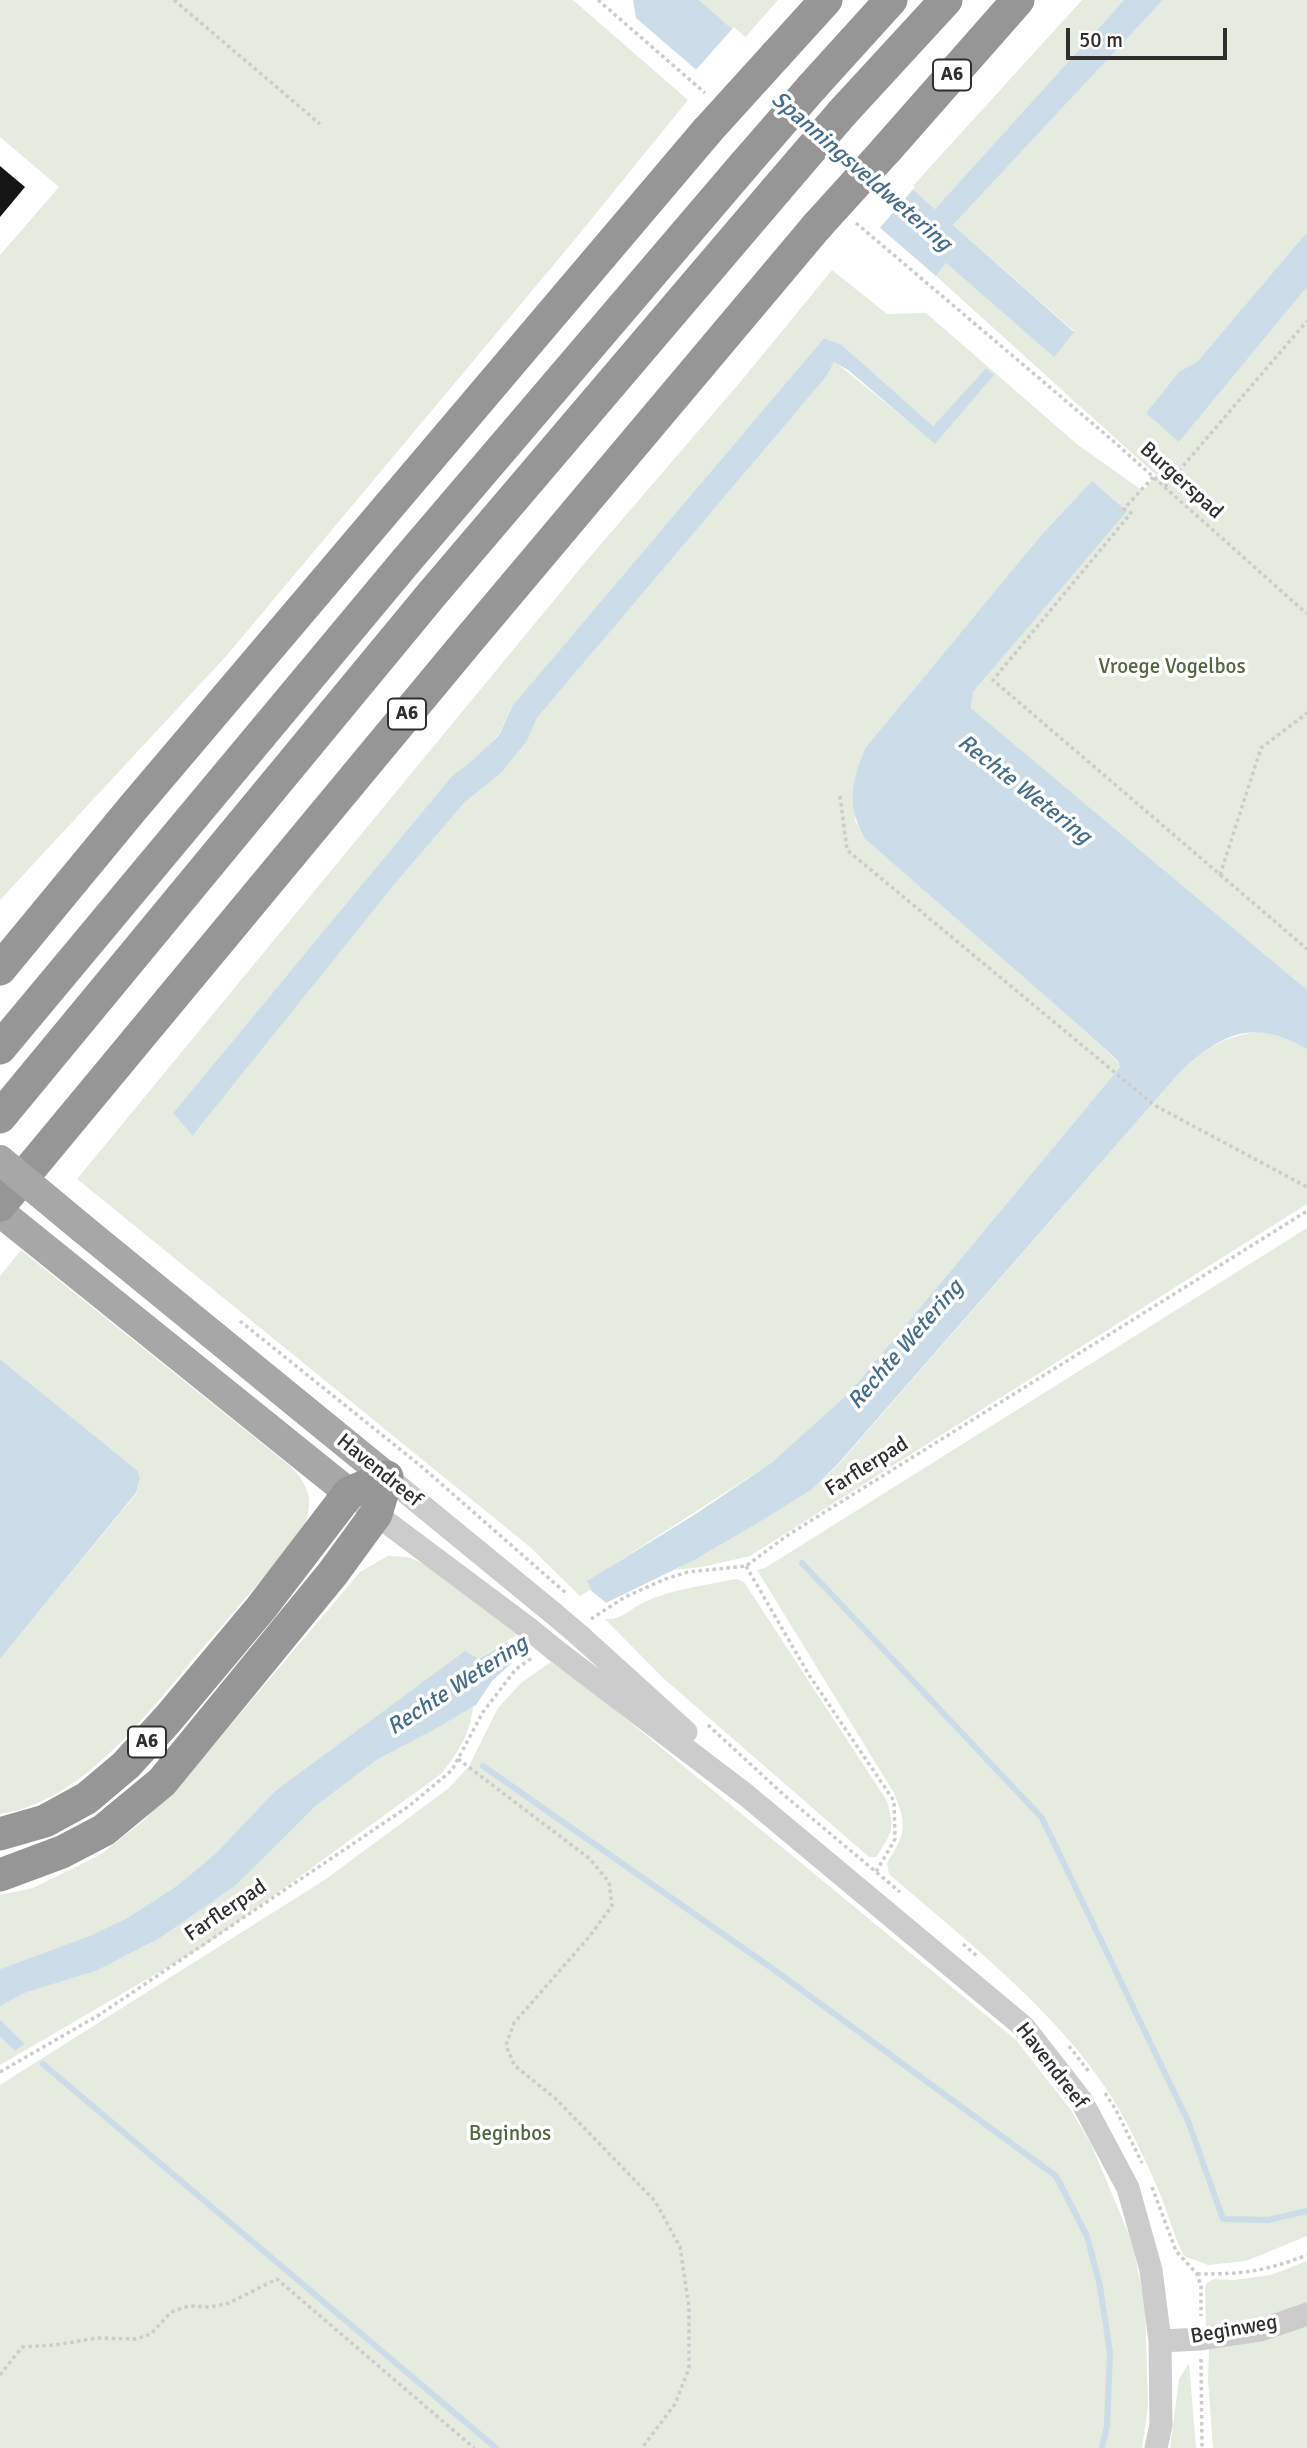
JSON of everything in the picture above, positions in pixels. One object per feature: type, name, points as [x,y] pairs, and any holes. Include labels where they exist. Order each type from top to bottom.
[{"type":"highway","points":[[0,969],[132,809],[707,131],[826,0]]},
{"type":"highway","points":[[0,1048],[406,561],[745,164],[891,0]]},
{"type":"highway","name":"A6","points":[[0,1117],[432,594],[842,113],[946,0]]},
{"type":"highway","name":"A6","points":[[0,1205],[817,226],[1018,0]]},
{"type":"highway","points":[[0,934],[132,809]]},
{"type":"highway","points":[[349,1493],[387,1477]]},
{"type":"highway","points":[[376,1514],[387,1477]]},
{"type":"highway","name":"A6","points":[[0,1834],[45,1821],[87,1798],[126,1765],[261,1608],[349,1493]]},
{"type":"highway","name":"A6","points":[[0,1875],[62,1852],[104,1830],[162,1782],[333,1573],[376,1514]]},
{"type":"main road","name":"Havendreef","points":[[0,1160],[387,1477]]},
{"type":"main road","name":"Havendreef","points":[[0,1212],[349,1493]]},
{"type":"street","name":"Havendreef","points":[[387,1477],[579,1635],[685,1732],[746,1796]]},
{"type":"street","name":"Havendreef","points":[[349,1493],[746,1796],[1024,2027],[1081,2100],[1128,2188],[1152,2270],[1160,2340],[1161,2425],[1156,2448]]},
{"type":"street","name":"Beginweg","points":[[1160,2340],[1201,2339],[1261,2330],[1307,2315]]},
{"type":"path","points":[[174,0],[320,124]]},
{"type":"path","points":[[1165,488],[1307,321]]},
{"type":"path","name":"Burgerspad","points":[[1031,373],[1307,614]]},
{"type":"path","points":[[1153,477],[1124,509],[1131,513],[993,680],[1307,949]]},
{"type":"path","points":[[1220,875],[1261,748],[1307,713]]},
{"type":"path","points":[[840,796],[847,850],[1154,1105],[1307,1187]]},
{"type":"path","name":"Farflerpad","points":[[876,1872],[895,1839],[894,1801],[809,1675],[746,1566],[788,1535],[1307,1211]]},
{"type":"path","name":"Farflerpad","points":[[0,2072],[99,2015],[409,1806],[452,1770],[458,1759],[590,1859],[609,1882],[612,1906],[589,1937],[514,2023],[506,2045],[514,2065],[556,2099],[655,2201],[680,2247],[689,2307],[689,2368],[675,2404],[642,2448]]},
{"type":"path","points":[[1196,2274],[1250,2273],[1275,2268],[1307,2255]]},
{"type":"path","points":[[0,2375],[23,2347],[97,2338],[136,2339],[151,2334],[170,2312],[189,2306],[210,2307],[229,2303],[277,2279],[474,2448]]},
{"type":"green space","points":[[0,0],[573,0],[688,100],[572,243],[228,654],[0,900],[0,255],[59,187],[0,137]]},
{"type":"green space","points":[[699,0],[778,0],[743,40]]},
{"type":"green space","points":[[1082,0],[1124,0],[935,209],[911,188]]},
{"type":"green space","name":"Vroege Vogelbos","points":[[1163,0],[1307,0],[1307,232],[1197,362],[1180,371],[1174,437],[1179,442],[1307,287],[1307,990],[971,708],[973,692],[1126,510],[1092,481],[1043,533],[866,747],[855,820],[865,839],[1084,1030],[1120,1067],[849,1393],[771,1463],[588,1581],[592,1591],[583,1599],[530,1547],[77,1179],[583,565],[742,380],[832,270],[887,314],[926,313],[1078,445],[1143,491],[1156,475],[936,276],[946,263],[1054,356],[1074,331],[953,225]],"holes":[[[824,338],[842,345],[933,426],[986,368],[994,375],[935,443],[834,361],[826,377],[537,718],[527,741],[502,772],[465,802],[393,886],[191,1135],[173,1113],[451,777],[474,760],[499,734],[513,705]]]},
{"type":"green space","points":[[1263,1031],[1285,1036],[1307,1049],[1307,1204],[750,1556],[675,1570],[811,1490],[838,1465],[1180,1072],[1200,1055],[1227,1039]]},
{"type":"green space","points":[[1307,1228],[1307,2236],[1246,2261],[1208,2265],[1184,2256],[1138,2145],[1111,2096],[1089,2065],[1037,2006],[1008,1978],[889,1874],[887,1863],[901,1837],[903,1822],[894,1793],[757,1570],[765,1568]]},
{"type":"green space","points":[[21,1250],[290,1466],[307,1490],[309,1505],[302,1533],[159,1700],[112,1750],[87,1773],[60,1792],[31,1806],[0,1814],[0,1659],[136,1494],[140,1479],[138,1471],[0,1359],[0,1276]]},
{"type":"green space","points":[[388,1556],[408,1557],[433,1568],[519,1635],[477,1659],[274,1792],[216,1853],[178,1885],[129,1917],[92,1935],[0,1969],[0,1895],[33,1888],[100,1855],[143,1821],[190,1773],[360,1572]]},
{"type":"green space","points":[[736,1579],[744,1582],[887,1801],[892,1825],[886,1842],[876,1857],[869,1857],[662,1677],[605,1619],[619,1617],[661,1595]]},
{"type":"green space","name":"Beginbos","points":[[551,1662],[596,1694],[1016,2040],[1071,2110],[1091,2144],[1132,2242],[1145,2303],[1148,2407],[1142,2448],[0,2448],[0,2085],[326,1879],[449,1788],[469,1766],[498,1708],[521,1683]]},
{"type":"green space","points":[[473,1707],[462,1743],[441,1774],[204,1946],[0,2065],[0,2037],[15,2051],[25,2044],[0,2019],[0,2006],[27,1992],[96,1971],[160,1938],[235,1886],[317,1805],[378,1759]]},
{"type":"green space","points":[[1307,2261],[1307,2303],[1261,2318],[1206,2327],[1205,2287],[1208,2282],[1214,2279],[1233,2280],[1271,2275]]},
{"type":"green space","points":[[1307,2322],[1307,2448],[1213,2448],[1208,2380],[1209,2349]]},
{"type":"green space","points":[[1189,2363],[1196,2448],[1170,2448],[1179,2379]]},
{"type":"water","name":"Spanningsveldwetering","points":[[633,0],[699,0],[935,209],[1124,0],[1163,0],[953,225],[1074,332],[1054,357],[946,263],[936,276],[636,18]]},
{"type":"water","points":[[1307,232],[1307,287],[1179,442],[1146,413],[1180,371],[1197,362]]},
{"type":"water","points":[[824,338],[842,345],[933,426],[986,368],[994,375],[935,444],[848,370],[834,362],[826,377],[537,718],[527,741],[502,772],[465,802],[393,886],[192,1136],[173,1113],[451,777],[499,735],[513,705]]},
{"type":"water","name":"Rechte Wetering","points":[[1092,481],[1127,511],[973,692],[971,708],[1307,990],[1307,1049],[1288,1039],[1270,1034],[1239,1034],[1210,1048],[1180,1072],[838,1464],[811,1490],[694,1560],[608,1602],[515,1660],[492,1681],[476,1705],[378,1759],[317,1805],[235,1886],[160,1938],[96,1971],[27,1992],[0,2006],[0,1969],[92,1935],[129,1917],[178,1885],[216,1853],[274,1792],[465,1651],[478,1659],[583,1599],[592,1591],[587,1581],[694,1515],[771,1463],[849,1393],[1120,1067],[1118,1061],[1084,1030],[865,839],[853,804],[854,782],[866,747],[1043,533]]},
{"type":"water","points":[[0,1359],[138,1471],[140,1479],[136,1493],[0,1659]]},
{"type":"water","points":[[0,2019],[25,2044],[15,2051],[0,2037]]},
{"type":"pier","points":[[734,27],[915,187],[878,230],[694,72]]},
{"type":"pier","points":[[590,1590],[609,1605],[528,1657],[507,1641]]},
{"type":"building","points":[[0,166],[25,187],[0,217]]},
{"type":"waterway","points":[[802,1563],[1042,1818],[1188,2121],[1223,2219],[1268,2220],[1307,2211]]},
{"type":"waterway","points":[[483,1766],[773,1969],[1056,2176],[1087,2236],[1100,2286],[1110,2353],[1107,2426],[1102,2448]]},
{"type":"waterway","points":[[43,2064],[496,2448]]}]
